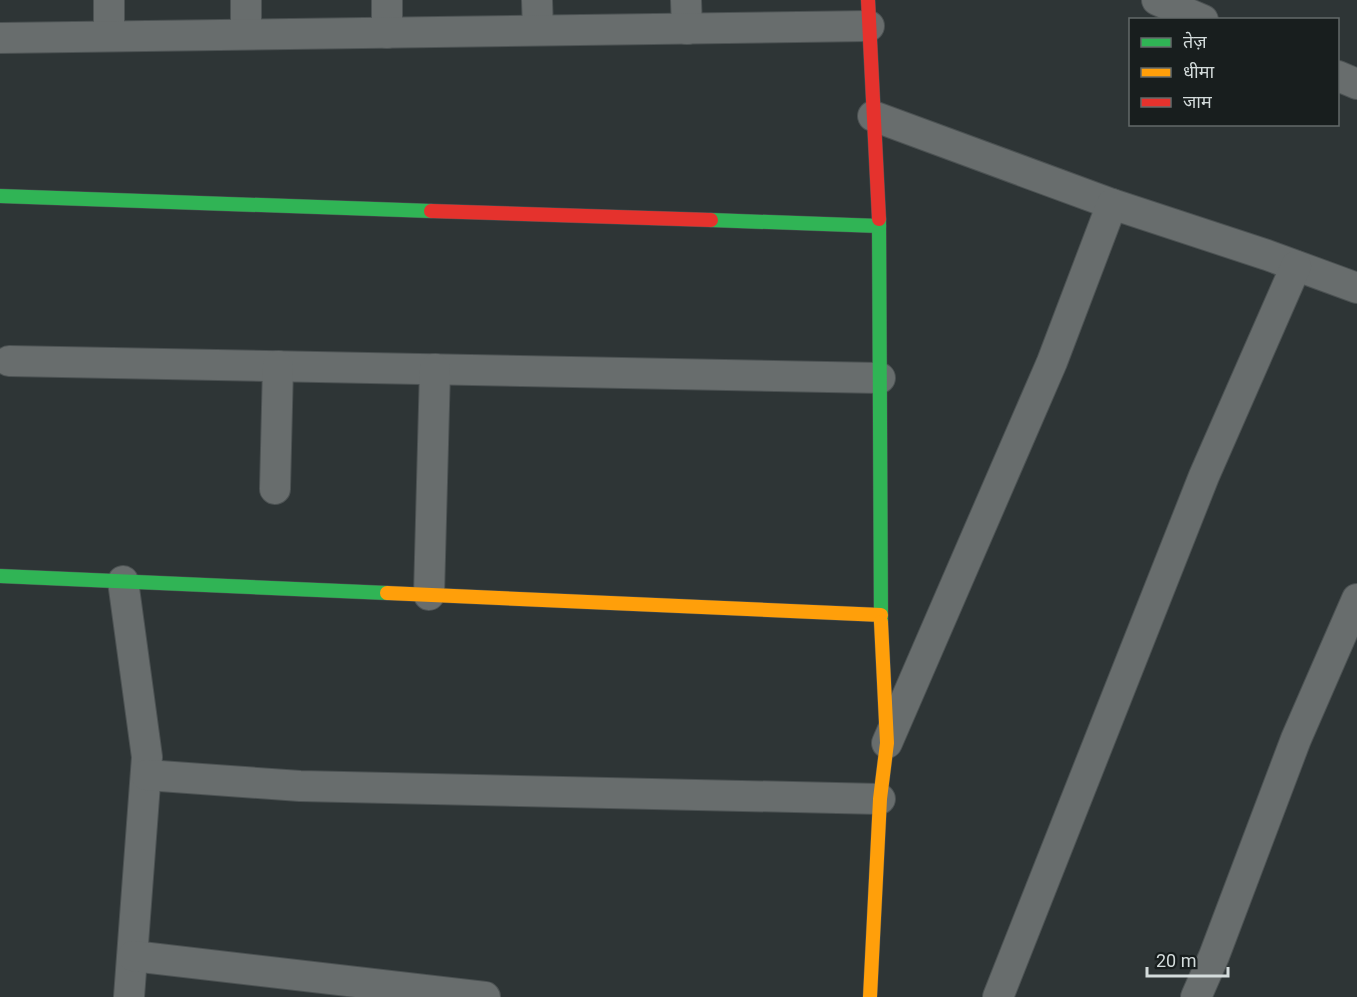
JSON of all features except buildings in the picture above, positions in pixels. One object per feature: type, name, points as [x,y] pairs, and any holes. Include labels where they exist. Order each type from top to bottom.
[{"type":"street","points":[[109,0],[109,36]]},
{"type":"street","points":[[246,0],[246,34]]},
{"type":"street","points":[[387,0],[387,33]]},
{"type":"street","points":[[537,0],[538,30]]},
{"type":"street","points":[[1156,0],[1198,18]]},
{"type":"street","points":[[0,38],[538,30],[686,14],[869,13],[879,226],[881,615],[887,743],[880,799],[870,997]]},
{"type":"street","points":[[1339,76],[1357,84]]},
{"type":"street","points":[[873,116],[1112,204],[1357,288]]},
{"type":"street","points":[[0,196],[879,226]]},
{"type":"street","points":[[887,743],[1052,362],[1112,204]]},
{"type":"street","points":[[998,997],[1204,476],[1296,266]]},
{"type":"street","points":[[9,361],[880,378]]},
{"type":"street","points":[[275,489],[278,366]]},
{"type":"street","points":[[429,595],[435,369]]},
{"type":"street","points":[[0,576],[881,615]]},
{"type":"street","points":[[123,581],[147,757],[129,997]]},
{"type":"street","points":[[1196,997],[1214,956],[1296,739],[1357,599]]},
{"type":"street","points":[[146,775],[300,786],[880,799]]},
{"type":"street","points":[[132,956],[485,997]]},
{"type":"traffic: fast","points":[[0,196],[431,211]]},
{"type":"traffic: fast","points":[[879,219],[881,622]]},
{"type":"traffic: fast","points":[[711,220],[879,226]]},
{"type":"traffic: fast","points":[[0,576],[387,593]]},
{"type":"traffic: slow","points":[[387,593],[881,615]]},
{"type":"traffic: slow","points":[[870,997],[880,799],[887,743],[881,622]]},
{"type":"traffic: jam","points":[[868,0],[879,219]]},
{"type":"traffic: jam","points":[[431,211],[711,220]]}]
